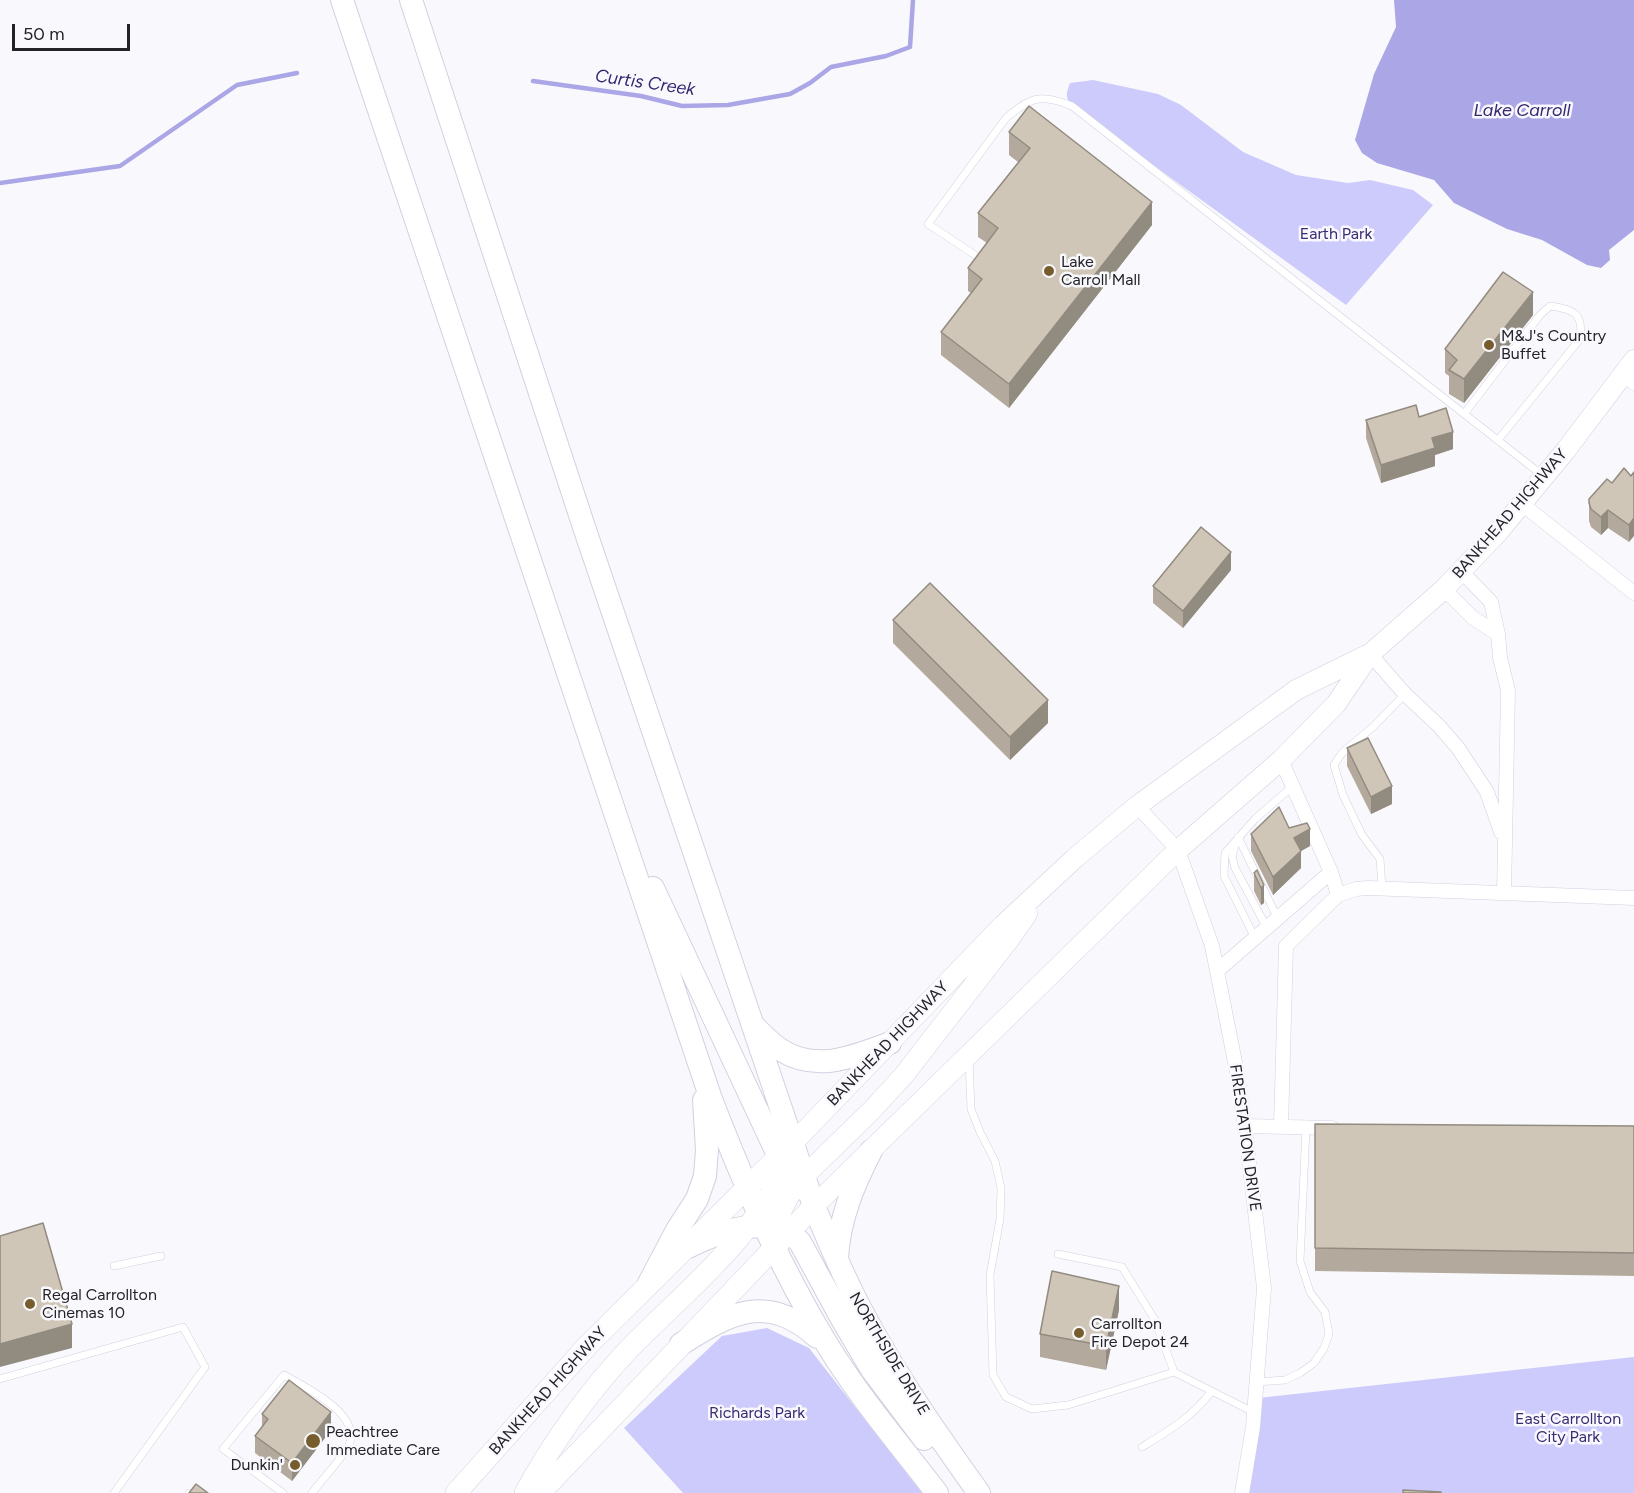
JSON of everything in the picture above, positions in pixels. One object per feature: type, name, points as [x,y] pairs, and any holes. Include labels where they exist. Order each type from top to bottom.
[{"type":"highway","points":[[342,0],[703,1075],[747,1189],[797,1294],[829,1347],[860,1393],[937,1493]]},
{"type":"highway","points":[[411,0],[588,538],[753,1025],[790,1166]]},
{"type":"highway","points":[[599,765],[632,847],[790,1166]]},
{"type":"highway","points":[[753,1025],[782,1050],[807,1060],[831,1062],[843,1060],[890,1043]]},
{"type":"highway","points":[[649,1283],[676,1230],[697,1199],[705,1176],[707,1150],[703,1075]]},
{"type":"highway","points":[[837,1260],[842,1218],[871,1151]]},
{"type":"highway","name":"NORTHSIDE DRIVE","points":[[790,1166],[814,1206],[866,1320],[900,1376],[978,1493]]},
{"type":"highway","points":[[688,1247],[725,1231],[767,1229],[800,1242],[872,1370],[949,1471],[978,1493]]},
{"type":"highway","points":[[681,1344],[714,1323],[754,1310],[779,1313],[801,1323],[829,1347]]},
{"type":"main road","name":"BANKHEAD HIGHWAY","points":[[540,1493],[681,1344],[767,1229],[814,1206],[1178,850],[1281,760],[1336,704],[1370,654],[1444,589],[1522,504],[1631,373]]},
{"type":"main road","name":"BANKHEAD HIGHWAY","points":[[456,1493],[573,1361],[649,1283],[747,1189],[790,1166],[890,1043],[1002,926],[1057,873],[1137,806],[1296,690],[1370,654]]},
{"type":"main road","points":[[525,1493],[538,1469],[602,1380],[627,1351],[716,1261],[767,1229],[770,1194],[790,1166],[872,1110],[904,1075],[1057,873]]},
{"type":"street","points":[[1522,504],[1634,593]]},
{"type":"street","points":[[1461,571],[1491,602],[1509,702],[1504,893]]},
{"type":"street","points":[[1444,589],[1473,618],[1498,634]]},
{"type":"street","points":[[1370,654],[1405,694],[1439,726],[1475,771],[1488,792],[1505,842]]},
{"type":"street","points":[[1281,760],[1331,872],[1338,895]]},
{"type":"street","name":"FIRESTATION DRIVE","points":[[1137,806],[1178,850],[1212,946],[1245,1126],[1264,1288],[1255,1413],[1242,1493]]},
{"type":"street","points":[[1217,971],[1331,872]]},
{"type":"street","points":[[1281,1127],[1286,946],[1338,895],[1356,889],[1382,888],[1634,898]]},
{"type":"street","points":[[1245,1126],[1351,1129]]},
{"type":"lane","points":[[978,257],[928,224],[1006,118],[1022,105],[1038,99],[1053,98],[1072,106],[1544,477]]},
{"type":"lane","points":[[1464,414],[1540,315],[1550,306],[1565,308],[1576,313],[1582,326],[1580,339],[1498,441]]},
{"type":"lane","points":[[1382,888],[1380,859],[1362,835],[1343,795],[1334,765],[1341,753],[1374,726],[1405,694]]},
{"type":"lane","points":[[1255,938],[1224,876],[1225,853],[1270,804],[1293,786]]},
{"type":"lane","points":[[1238,837],[1273,923]]},
{"type":"lane","points":[[1238,837],[1232,856],[1235,868],[1273,923]]},
{"type":"lane","points":[[969,1055],[971,1109],[995,1161],[1001,1188],[1000,1219],[990,1275],[993,1375],[1006,1397],[1032,1409],[1068,1405],[1174,1372]]},
{"type":"lane","points":[[1257,1382],[1285,1380],[1300,1373],[1314,1363],[1324,1348],[1329,1334],[1325,1312],[1310,1292],[1300,1261],[1306,1128]]},
{"type":"lane","points":[[1058,1254],[1122,1267],[1155,1320],[1174,1372],[1255,1413]]},
{"type":"lane","points":[[114,1266],[161,1256]]},
{"type":"lane","points":[[0,1379],[183,1327],[206,1367],[114,1493]]},
{"type":"lane","points":[[283,1493],[223,1449],[284,1375],[319,1395],[343,1415],[351,1433],[349,1445],[312,1493]]},
{"type":"lane","points":[[1142,1447],[1183,1422],[1198,1410],[1211,1392]]},
{"type":"lane","points":[[189,1493],[194,1493]]},
{"type":"green space","name":"Earth Park","points":[[1093,80],[1158,94],[1181,105],[1243,152],[1296,175],[1348,183],[1370,180],[1413,190],[1433,205],[1346,305],[1072,106],[1067,95],[1070,83]]},
{"type":"green space","name":"Richards Park","points":[[767,1328],[809,1348],[922,1493],[683,1493],[624,1428],[722,1336]]},
{"type":"green space","name":"East Carrollton City Park","points":[[1634,1357],[1634,1493],[1246,1493],[1258,1398]]},
{"type":"water","name":"Lake Carroll","points":[[1394,0],[1634,0],[1634,230],[1609,250],[1610,260],[1601,268],[1587,265],[1542,240],[1507,229],[1454,203],[1434,180],[1377,163],[1362,153],[1355,140],[1374,74],[1396,27]]},
{"type":"building","name":"Lake Carroll Mall","points":[[1029,106],[1152,202],[1009,384],[941,332],[982,279],[968,268],[998,228],[978,213],[1030,148],[1009,132]]},
{"type":"building","points":[[1503,272],[1533,292],[1464,379],[1449,370],[1457,360],[1445,349]]},
{"type":"building","points":[[1416,405],[1419,417],[1446,408],[1453,432],[1432,438],[1435,448],[1381,465],[1366,420]]},
{"type":"building","points":[[1624,468],[1631,476],[1634,472],[1634,518],[1629,525],[1608,510],[1601,517],[1591,509],[1589,503],[1589,499],[1607,479],[1612,483]]},
{"type":"building","points":[[1201,527],[1231,552],[1183,611],[1153,586]]},
{"type":"building","points":[[930,583],[1048,700],[1010,737],[893,620]]},
{"type":"building","points":[[1368,738],[1392,786],[1371,797],[1347,748]]},
{"type":"building","points":[[1279,807],[1289,828],[1307,823],[1310,829],[1294,838],[1301,851],[1273,877],[1251,834]]},
{"type":"building","points":[[1257,870],[1264,885],[1261,888],[1254,873]]},
{"type":"building","points":[[1315,1124],[1634,1126],[1634,1253],[1315,1248]]},
{"type":"building","name":"Regal Carrollton Cinemas 10","points":[[43,1223],[72,1324],[0,1344],[0,1236]]},
{"type":"building","points":[[1052,1271],[1119,1286],[1106,1346],[1040,1334]]},
{"type":"building","points":[[289,1380],[331,1412],[292,1463],[255,1436],[268,1419],[262,1414]]},
{"type":"building","points":[[196,1484],[208,1493],[189,1493]]},
{"type":"building","points":[[1403,1490],[1441,1492],[1441,1493],[1403,1493]]},
{"type":"waterway","name":"Curtis Creek","points":[[533,81],[641,96],[682,106],[728,105],[790,94],[810,83],[831,67],[886,56],[910,47],[913,0]]},
{"type":"waterway","name":"Curtis Creek","points":[[0,183],[120,166],[237,85],[297,73]]},
{"type":"place","name":"Lake Carroll Mall","points":[[1049,271]]},
{"type":"place","name":"M&J's Country Buffet","points":[[1489,345]]},
{"type":"place","name":"Regal Carrollton Cinemas 10","points":[[30,1304]]},
{"type":"place","name":"Carrollton Fire Depot 24","points":[[1079,1333]]},
{"type":"place","name":"Peachtree Immediate Care","points":[[313,1441]]},
{"type":"place","name":"Dunkin'","points":[[295,1465]]}]
